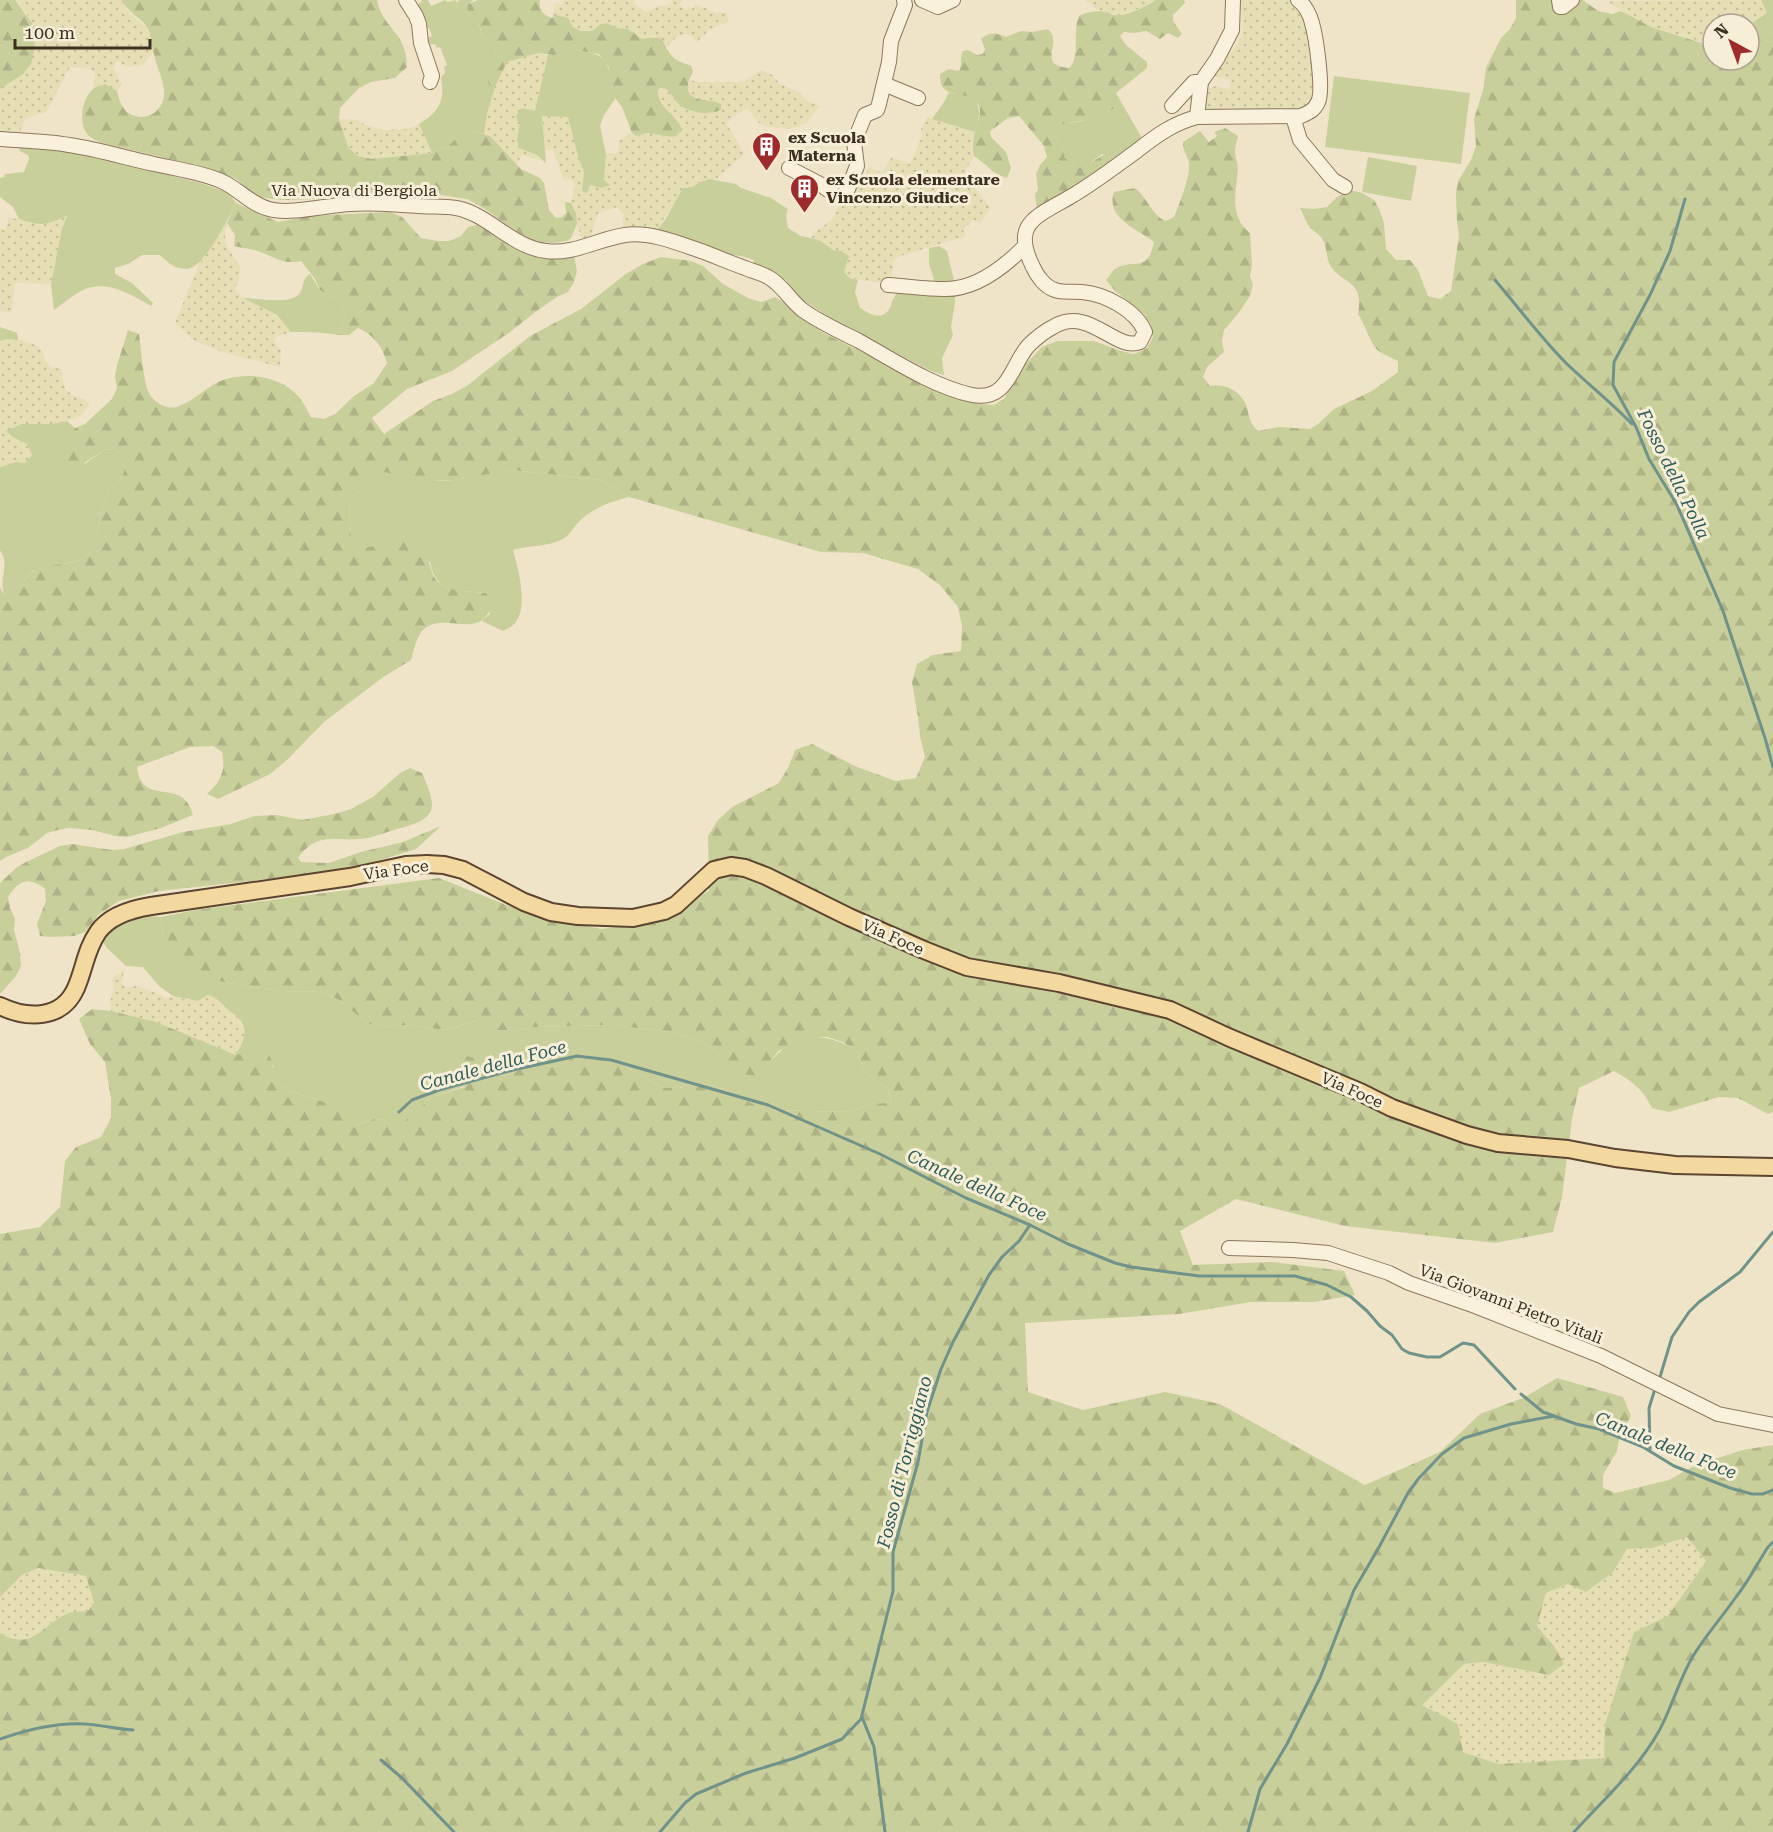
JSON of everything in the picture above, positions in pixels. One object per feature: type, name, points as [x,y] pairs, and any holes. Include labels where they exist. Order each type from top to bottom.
[{"type":"main road","name":"Via Foce","points":[[0,1006],[19,1014],[39,1015],[61,1008],[76,989],[92,942],[99,931],[117,916],[133,909],[426,864],[444,865],[463,870],[524,902],[551,912],[578,916],[633,918],[657,913],[676,905],[714,870],[730,866],[757,872],[849,917],[967,967],[1059,983],[1170,1010],[1228,1038],[1360,1092],[1392,1108],[1467,1135],[1498,1143],[1568,1149],[1615,1158],[1696,1166],[1773,1167]]},
{"type":"street","points":[[406,0],[419,24],[421,43],[432,76],[430,82]]},
{"type":"street","points":[[789,168],[820,184],[835,195],[843,195],[848,189],[857,166],[856,136],[865,116],[877,110],[889,62],[891,41],[902,16],[904,0]]},
{"type":"street","points":[[922,0],[938,7],[952,0]]},
{"type":"street","points":[[1197,117],[1203,77],[1217,59],[1232,30],[1233,0]]},
{"type":"street","points":[[888,285],[945,290],[959,288],[989,276],[1010,261],[1024,247],[1026,227],[1035,218],[1078,192],[1169,127],[1197,117],[1293,117],[1308,113],[1318,102],[1321,94],[1312,23],[1308,12],[1298,0]]},
{"type":"street","points":[[1559,0],[1560,7],[1572,0]]},
{"type":"street","points":[[1172,105],[1194,82],[1201,82]]},
{"type":"street","points":[[884,84],[918,98]]},
{"type":"street","points":[[1293,117],[1300,140],[1333,180],[1345,187]]},
{"type":"street","name":"Via Nuova di Bergiola","points":[[0,139],[72,145],[184,170],[223,181],[253,202],[272,210],[353,204],[459,209],[473,213],[498,231],[526,246],[546,251],[569,251],[624,235],[639,234],[659,238],[768,277],[803,310],[917,373],[974,395],[985,395],[999,390],[1029,344],[1060,323],[1077,321],[1089,324],[1125,344],[1140,342],[1145,332],[1142,324],[1134,315],[1107,299],[1094,294],[1054,290],[1046,285],[1034,270],[1024,247]]},
{"type":"street","name":"Via Giovanni Pietro Vitali","points":[[1229,1248],[1328,1253],[1389,1273],[1409,1283],[1475,1306],[1600,1356],[1718,1414],[1773,1425]]},
{"type":"shaded area","points":[[15,0],[121,0],[127,10],[146,27],[152,39],[153,52],[143,65],[129,67],[118,61],[113,67],[122,85],[117,91],[105,84],[93,89],[95,71],[70,67],[46,112],[25,120],[21,127],[21,135],[0,131],[0,89],[31,65],[35,40],[27,14]]},
{"type":"shaded area","points":[[564,0],[605,0],[608,2],[609,0],[634,0],[636,5],[646,12],[671,4],[672,0],[683,0],[679,5],[686,10],[689,7],[692,9],[695,4],[712,12],[727,13],[728,22],[709,30],[697,42],[685,34],[678,36],[667,46],[664,41],[655,36],[642,39],[628,29],[617,28],[607,23],[587,32],[573,27],[571,22],[552,18],[556,3],[562,4]]},
{"type":"shaded area","points":[[1085,0],[1156,0],[1148,6],[1118,15],[1096,9]]},
{"type":"shaded area","points":[[1235,0],[1291,0],[1303,12],[1311,40],[1315,99],[1303,111],[1225,112],[1206,109],[1202,105],[1204,86],[1209,90],[1213,86],[1229,89],[1231,80],[1213,76],[1222,53],[1231,53],[1243,30],[1241,6],[1234,6]]},
{"type":"shaded area","points":[[1761,0],[1768,13],[1761,17],[1761,12],[1701,12],[1701,42],[1651,27],[1607,1]]},
{"type":"shaded area","points":[[538,53],[548,55],[548,61],[535,112],[520,123],[517,140],[519,148],[537,155],[543,161],[521,155],[517,165],[490,136],[484,134],[487,114],[495,87],[507,62]]},
{"type":"shaded area","points":[[761,70],[772,75],[780,84],[799,92],[807,101],[820,106],[806,123],[786,129],[766,126],[759,123],[747,108],[726,122],[744,154],[716,179],[685,187],[655,232],[633,227],[624,229],[622,220],[624,215],[617,207],[598,213],[590,239],[582,240],[576,213],[571,203],[575,184],[570,179],[564,181],[553,150],[545,150],[542,116],[568,117],[584,172],[582,190],[590,185],[601,188],[609,185],[604,180],[606,154],[616,153],[619,150],[619,141],[632,133],[637,136],[647,133],[673,137],[679,121],[665,110],[658,90],[663,87],[667,89],[681,105],[711,100],[694,99],[690,96],[689,80],[743,82]]},
{"type":"shaded area","points":[[927,117],[975,132],[971,148],[974,156],[965,171],[991,208],[980,223],[973,220],[963,230],[966,236],[900,256],[893,261],[892,278],[875,282],[850,278],[844,272],[841,251],[833,250],[819,240],[811,238],[815,232],[833,219],[858,173],[865,176],[869,167],[882,173],[892,157],[910,164]]},
{"type":"shaded area","points":[[339,119],[357,120],[382,130],[407,129],[419,124],[432,153],[371,159],[358,156],[348,147]]},
{"type":"shaded area","points":[[67,215],[62,228],[51,284],[15,283],[11,312],[0,311],[0,229],[5,230],[9,218],[40,225]]},
{"type":"shaded area","points":[[227,223],[226,245],[240,267],[239,280],[235,288],[243,298],[277,315],[291,332],[275,339],[275,343],[281,350],[280,367],[229,354],[202,344],[193,340],[175,323],[199,264]]},
{"type":"shaded area","points":[[22,340],[38,346],[43,352],[45,361],[51,367],[61,369],[66,390],[86,400],[89,404],[79,417],[67,421],[51,424],[22,424],[13,437],[27,444],[32,455],[25,463],[16,462],[0,467],[0,341]]},
{"type":"shaded area","points":[[125,969],[121,983],[127,988],[135,986],[168,998],[173,996],[189,1000],[208,995],[216,997],[227,1010],[235,1014],[244,1028],[245,1037],[236,1055],[156,1022],[111,1011],[110,1001],[114,989],[112,978]]},
{"type":"shaded area","points":[[1687,1537],[1706,1561],[1668,1616],[1634,1632],[1605,1725],[1604,1758],[1498,1764],[1463,1752],[1422,1705],[1464,1664],[1483,1662],[1549,1675],[1564,1664],[1554,1646],[1537,1626],[1546,1593],[1568,1584],[1613,1572],[1627,1549],[1652,1548]]},
{"type":"shaded area","points":[[38,1568],[86,1576],[94,1603],[88,1612],[64,1614],[33,1636],[22,1640],[9,1638],[0,1633],[0,1597],[22,1575]]},
{"type":"green space","points":[[0,0],[15,0],[34,26],[35,40],[31,64],[23,74],[0,89]]},
{"type":"green space","points":[[121,0],[377,0],[384,17],[403,46],[407,67],[395,78],[371,82],[359,88],[340,108],[339,119],[348,147],[358,156],[372,159],[432,153],[447,148],[458,135],[474,131],[490,136],[521,169],[540,178],[544,183],[549,210],[556,218],[566,213],[565,202],[571,203],[576,213],[577,224],[571,238],[567,241],[552,243],[530,239],[467,199],[421,192],[360,198],[282,200],[258,197],[236,179],[204,167],[95,140],[89,136],[82,120],[85,100],[93,89],[105,84],[117,91],[125,110],[130,114],[143,117],[155,112],[164,97],[149,30]]},
{"type":"green space","points":[[421,0],[428,0],[431,6],[445,0],[448,2],[456,0],[457,3],[459,0],[472,0],[467,8],[469,13],[478,24],[483,40],[494,46],[496,51],[490,87],[495,87],[484,134],[474,131],[454,139],[447,148],[432,153],[419,124],[432,115],[439,105],[442,93],[441,77],[447,65],[440,47],[437,48],[435,44],[431,44],[428,47],[427,38],[432,36],[429,28],[423,28],[415,6],[422,2]]},
{"type":"green space","points":[[478,0],[540,0],[541,9],[546,15],[552,18],[557,15],[568,18],[573,27],[581,31],[592,31],[601,24],[607,23],[617,28],[628,29],[642,39],[663,40],[673,57],[691,66],[693,71],[688,91],[691,95],[694,98],[721,104],[721,110],[710,113],[691,111],[680,105],[669,91],[662,87],[658,90],[661,103],[677,120],[682,131],[673,137],[647,133],[636,136],[632,133],[622,107],[612,94],[609,67],[599,54],[575,50],[554,55],[538,53],[507,62],[495,87],[490,87],[488,73],[496,51],[494,46],[483,40],[478,24],[468,11],[468,4]]},
{"type":"green space","points":[[1156,0],[1184,0],[1185,3],[1173,15],[1173,21],[1182,34],[1178,38],[1168,33],[1160,39],[1146,31],[1124,32],[1120,36],[1126,45],[1147,62],[1147,68],[1116,93],[1117,104],[1111,111],[1096,118],[1060,125],[1053,129],[1053,134],[1062,147],[1065,158],[1070,161],[1090,163],[1107,153],[1111,156],[1110,162],[1037,210],[1036,174],[1047,157],[1044,146],[1019,116],[1008,118],[990,131],[991,137],[1006,152],[1011,168],[1007,178],[994,172],[974,156],[973,142],[980,111],[979,106],[969,97],[944,89],[940,74],[949,69],[959,71],[963,51],[968,50],[977,55],[983,54],[985,49],[981,39],[987,35],[996,34],[1006,37],[1021,31],[1032,32],[1048,29],[1052,35],[1054,63],[1069,68],[1075,58],[1079,16],[1096,11],[1114,15],[1126,14]]},
{"type":"green space","points":[[1516,0],[1583,0],[1598,11],[1612,14],[1621,11],[1651,27],[1701,43],[1698,55],[1701,57],[1701,72],[1761,72],[1761,40],[1773,32],[1773,1112],[1768,1114],[1738,1098],[1719,1097],[1669,1112],[1652,1108],[1645,1095],[1636,1086],[1614,1071],[1579,1088],[1572,1119],[1562,1197],[1553,1232],[1495,1243],[1345,1226],[1236,1199],[1180,1231],[1193,1265],[1273,1262],[1344,1271],[1355,1295],[1314,1302],[1251,1302],[1179,1314],[1025,1323],[1028,1392],[1083,1410],[1165,1392],[1220,1404],[1365,1485],[1440,1452],[1480,1414],[1523,1398],[1557,1378],[1623,1397],[1631,1416],[1619,1439],[1617,1451],[1603,1475],[1603,1488],[1615,1493],[1669,1480],[1692,1467],[1743,1450],[1773,1445],[1773,1832],[0,1832],[0,1633],[19,1640],[27,1639],[66,1614],[88,1611],[94,1603],[86,1576],[38,1568],[22,1575],[0,1597],[0,1234],[40,1227],[60,1207],[65,1161],[76,1147],[101,1137],[111,1118],[111,1099],[105,1062],[90,1044],[79,1019],[92,1009],[111,1011],[156,1022],[236,1055],[262,1049],[271,1059],[272,1079],[279,1085],[295,1093],[331,1104],[348,1122],[356,1125],[374,1119],[383,1120],[398,1127],[432,1097],[465,1087],[458,1058],[467,1056],[476,1058],[499,1076],[508,1075],[533,1064],[557,1067],[580,1054],[624,1065],[663,1088],[709,1084],[765,1110],[851,1112],[869,1104],[891,1103],[888,1088],[868,1074],[857,1051],[843,1042],[827,1037],[809,1038],[778,1051],[768,1065],[755,1076],[737,1073],[713,1049],[698,1040],[676,1033],[613,1025],[534,1027],[515,1031],[493,1030],[474,1021],[446,1030],[406,1025],[387,1027],[368,1024],[339,1000],[322,992],[282,991],[223,982],[204,974],[163,936],[161,917],[196,910],[439,878],[531,915],[602,929],[656,921],[709,891],[708,836],[718,820],[732,807],[779,783],[795,750],[812,744],[857,767],[896,781],[916,778],[925,757],[912,682],[917,664],[933,655],[961,651],[962,626],[958,607],[940,585],[918,569],[863,553],[821,552],[629,497],[600,480],[512,470],[456,480],[419,480],[384,472],[356,494],[349,503],[351,538],[371,547],[407,539],[419,541],[435,579],[440,584],[454,590],[486,593],[493,602],[487,614],[480,621],[472,624],[442,623],[433,624],[424,629],[417,640],[411,660],[382,678],[324,722],[270,774],[218,799],[207,794],[216,785],[223,770],[222,752],[213,746],[190,747],[137,767],[140,779],[146,787],[181,797],[188,803],[193,815],[161,828],[127,837],[92,830],[69,828],[58,830],[47,833],[28,848],[0,861],[0,587],[4,595],[15,593],[33,572],[80,560],[94,547],[104,501],[123,475],[123,460],[117,450],[105,449],[74,470],[62,470],[56,459],[66,437],[75,428],[85,424],[112,399],[117,388],[115,376],[117,365],[128,330],[139,334],[147,387],[151,397],[162,405],[179,406],[218,382],[250,376],[282,384],[299,397],[311,417],[324,419],[335,414],[354,396],[374,383],[387,363],[383,351],[373,338],[358,328],[349,335],[338,335],[346,312],[340,302],[320,290],[315,279],[301,261],[284,261],[258,251],[234,246],[235,235],[227,223],[236,203],[278,222],[310,216],[390,212],[402,217],[421,238],[438,241],[449,241],[461,236],[468,227],[480,224],[556,258],[574,256],[577,271],[568,292],[557,297],[452,371],[407,389],[372,418],[384,434],[433,401],[468,385],[530,336],[581,309],[626,274],[661,257],[691,261],[703,266],[723,284],[748,298],[761,302],[775,297],[822,332],[943,393],[981,404],[994,405],[1005,398],[1016,374],[1042,347],[1057,341],[1094,341],[1134,354],[1147,348],[1153,337],[1151,325],[1144,314],[1114,290],[1106,280],[1115,269],[1144,262],[1154,242],[1118,216],[1112,201],[1114,192],[1135,188],[1161,219],[1166,221],[1174,217],[1189,170],[1183,142],[1200,131],[1209,142],[1217,136],[1214,132],[1225,128],[1238,136],[1235,151],[1238,170],[1235,204],[1239,219],[1250,233],[1252,265],[1250,276],[1253,285],[1250,296],[1224,330],[1222,341],[1224,352],[1207,367],[1203,377],[1210,386],[1225,386],[1237,393],[1244,401],[1251,422],[1258,431],[1279,427],[1310,429],[1334,409],[1372,391],[1398,372],[1398,361],[1380,352],[1374,345],[1358,314],[1359,302],[1355,288],[1330,265],[1324,242],[1308,225],[1300,208],[1327,207],[1337,197],[1350,190],[1362,193],[1374,200],[1380,211],[1384,223],[1386,249],[1396,260],[1410,260],[1418,270],[1428,296],[1440,299],[1451,291],[1459,235],[1456,194],[1458,181],[1471,160],[1476,146],[1474,119],[1483,90],[1486,68],[1501,38],[1516,18]],"holes":[[[1687,1537],[1706,1561],[1668,1616],[1634,1632],[1605,1725],[1604,1758],[1498,1764],[1463,1752],[1458,1724],[1422,1705],[1464,1664],[1483,1662],[1549,1675],[1564,1664],[1554,1646],[1537,1626],[1546,1593],[1568,1584],[1586,1592],[1613,1572],[1627,1549],[1652,1548]]]},
{"type":"green space","points":[[1761,0],[1773,0],[1773,32],[1761,40],[1761,17],[1767,13]]},
{"type":"green space","points":[[575,50],[596,54],[604,60],[610,72],[615,99],[604,115],[600,126],[606,154],[604,180],[610,185],[601,188],[590,185],[587,193],[582,191],[584,172],[568,117],[542,116],[546,163],[537,155],[519,148],[517,140],[520,123],[516,116],[521,108],[535,111],[548,55]]},
{"type":"green space","points":[[1334,76],[1470,93],[1461,164],[1325,147]]},
{"type":"green space","points":[[949,92],[962,94],[975,100],[979,115],[975,132],[932,119]]},
{"type":"green space","points":[[1116,93],[1143,140],[1110,162],[1111,156],[1102,154],[1090,163],[1074,163],[1065,158],[1062,147],[1053,134],[1053,129],[1061,124],[1083,121],[1110,112]]},
{"type":"green space","points":[[20,143],[96,156],[103,160],[124,163],[200,183],[229,193],[236,203],[208,252],[194,266],[187,269],[179,268],[160,255],[142,255],[128,264],[115,268],[115,274],[132,283],[153,303],[151,306],[120,290],[102,286],[85,289],[54,310],[51,284],[62,228],[67,216],[44,224],[28,222],[19,219],[13,207],[0,197],[0,178],[5,174],[24,172],[29,159],[28,155],[20,151],[18,147]]},
{"type":"green space","points":[[1368,157],[1417,166],[1411,201],[1362,192]]},
{"type":"green space","points":[[709,179],[736,184],[741,188],[771,198],[788,209],[786,216],[788,228],[801,236],[819,240],[833,250],[841,251],[849,256],[844,272],[850,278],[858,280],[855,292],[860,308],[873,315],[885,314],[897,293],[901,291],[931,289],[934,280],[929,264],[929,248],[939,246],[947,251],[955,285],[955,302],[951,327],[953,335],[942,358],[944,375],[931,371],[838,323],[803,300],[790,288],[786,280],[752,266],[754,260],[708,249],[655,232],[665,220],[683,188],[692,187]]},
{"type":"green space","points":[[310,274],[320,290],[340,302],[346,312],[338,335],[291,332],[277,315],[243,298],[281,300],[295,297],[299,294],[305,278]]},
{"type":"green space","points":[[0,327],[17,333],[18,340],[0,341]]},
{"type":"green space","points":[[67,421],[75,428],[66,437],[85,464],[105,449],[117,450],[124,462],[123,475],[104,501],[96,544],[90,553],[73,562],[35,571],[26,578],[16,593],[4,595],[4,557],[0,550],[0,467],[16,462],[25,463],[32,455],[27,444],[6,431],[22,424],[51,424]]},
{"type":"green space","points":[[512,470],[600,480],[629,497],[594,510],[581,519],[563,539],[513,550],[521,587],[521,607],[515,623],[503,631],[482,621],[490,614],[486,593],[450,589],[437,580],[430,562],[383,545],[372,548],[360,545],[351,538],[349,503],[356,494],[384,472],[420,479],[455,480]]},
{"type":"green space","points":[[410,768],[422,773],[431,796],[431,811],[427,816],[411,825],[370,837],[319,841],[312,844],[298,858],[301,862],[329,863],[361,852],[403,842],[441,826],[416,849],[358,867],[159,891],[119,901],[99,914],[85,932],[74,936],[40,936],[37,924],[46,901],[45,889],[29,881],[20,884],[8,897],[15,919],[14,930],[21,966],[16,976],[0,994],[0,883],[26,862],[60,846],[72,844],[112,850],[124,849],[183,832],[231,824],[254,816],[277,815],[302,820],[339,813],[373,797],[400,773]]},
{"type":"green space","points":[[145,916],[161,917],[163,936],[223,982],[282,991],[322,992],[339,1000],[368,1024],[387,1027],[406,1025],[446,1030],[475,1021],[493,1030],[515,1031],[534,1027],[613,1025],[676,1033],[698,1040],[713,1049],[724,1062],[768,1065],[787,1046],[809,1038],[821,1038],[845,1044],[857,1051],[868,1074],[888,1088],[891,1104],[869,1104],[851,1112],[765,1110],[709,1084],[663,1088],[624,1065],[581,1054],[557,1067],[533,1064],[508,1075],[498,1076],[476,1058],[467,1056],[458,1059],[465,1086],[432,1097],[398,1128],[383,1120],[374,1119],[356,1125],[348,1123],[331,1104],[295,1093],[271,1079],[274,1065],[236,1055],[245,1035],[243,1025],[217,999],[208,995],[198,1001],[173,996],[159,986],[143,967],[126,966],[102,941],[121,924]]},
{"type":"waterway","name":"Fosso della Polla","points":[[1685,199],[1670,251],[1650,295],[1614,362],[1613,385],[1636,427],[1649,459],[1677,505],[1723,611],[1773,767]]},
{"type":"waterway","points":[[1495,280],[1557,354],[1632,424]]},
{"type":"waterway","name":"Canale della Foce","points":[[399,1112],[412,1100],[439,1090],[513,1070],[577,1056],[611,1060],[768,1105],[880,1154],[966,1198],[1115,1263],[1199,1276],[1295,1276],[1327,1285],[1351,1297],[1392,1335],[1402,1349],[1409,1353],[1440,1357],[1463,1343],[1474,1345],[1515,1389]]},
{"type":"waterway","name":"Fosso di Torriggiano","points":[[660,1832],[696,1794],[746,1773],[795,1758],[842,1739],[861,1719],[893,1591],[893,1552],[918,1462],[927,1412],[941,1369],[989,1275],[1030,1225]]},
{"type":"waterway","name":"Fosso della Polla","points":[[1660,1377],[1672,1337],[1689,1312],[1740,1272],[1773,1232]]},
{"type":"waterway","name":"Fosso della Polla","points":[[1650,1451],[1649,1408],[1654,1392]]},
{"type":"waterway","name":"Canale della Foce","points":[[1521,1394],[1543,1412],[1576,1424],[1599,1429],[1643,1447],[1674,1466],[1730,1488],[1752,1494],[1763,1494],[1773,1490]]},
{"type":"waterway","points":[[1248,1832],[1260,1789],[1287,1744],[1320,1678],[1354,1590],[1408,1493],[1419,1478],[1442,1454],[1464,1438],[1511,1424],[1554,1416]]},
{"type":"waterway","points":[[1574,1832],[1631,1771],[1651,1745],[1664,1722],[1693,1656],[1773,1542]]},
{"type":"waterway","name":"Fosso di Torriggiano","points":[[862,1717],[874,1747],[885,1832]]},
{"type":"waterway","points":[[0,1739],[64,1724],[85,1724],[133,1730]]},
{"type":"waterway","points":[[381,1760],[402,1778],[454,1832]]},
{"type":"place","name":"ex Scuola Materna","points":[[767,172]]},
{"type":"place","name":"ex Scuola elementare Vincenzo Giudice","points":[[805,214]]}]
